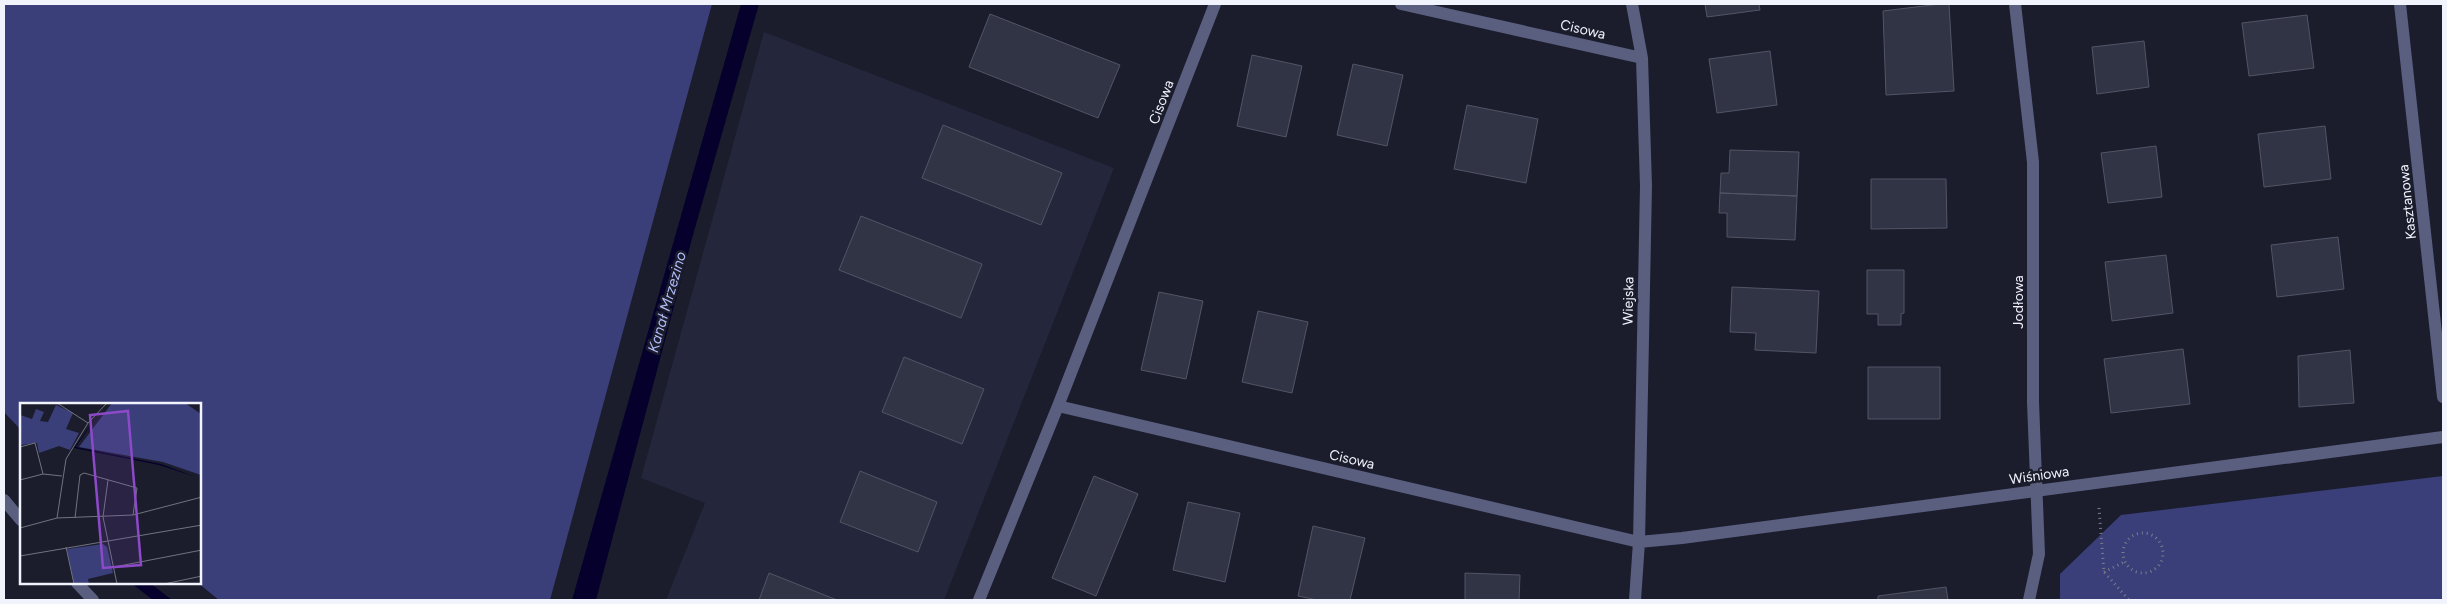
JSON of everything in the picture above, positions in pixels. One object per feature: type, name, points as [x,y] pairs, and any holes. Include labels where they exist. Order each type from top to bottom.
[{"type":"street","name":"Cisowa","points":[[979,600],[1058,406],[1215,4]]},
{"type":"street","name":"Cisowa","points":[[1401,4],[1642,58]]},
{"type":"street","name":"Wiejska","points":[[1632,4],[1642,58],[1646,186],[1639,542],[1635,600]]},
{"type":"street","name":"Jodłowa","points":[[2015,4],[2033,162],[2033,402],[2039,554],[2029,600]]},
{"type":"street","name":"Kasztanowa","points":[[2400,4],[2443,397]]},
{"type":"street","name":"Cisowa","points":[[1058,406],[1639,542]]},
{"type":"street","name":"Wiśniowa","points":[[1639,542],[2443,437]]},
{"type":"street","points":[[4,500],[20,519]]},
{"type":"street","points":[[78,584],[93,600]]},
{"type":"path","points":[[2097,482],[2104,572],[2129,600]]},
{"type":"path","points":[[2135,534],[2149,534],[2159,541],[2162,547],[2162,560],[2153,571],[2147,573],[2133,572],[2124,562],[2122,549],[2125,542],[2135,534]]},
{"type":"path","points":[[2104,572],[2124,562]]},
{"type":"shaded area","points":[[4,4],[712,4],[550,600],[219,600],[199,584],[201,584],[201,403],[20,403],[20,429],[4,412]]},
{"type":"shaded area","points":[[764,32],[1114,168],[944,600],[666,600],[705,503],[641,478]]},
{"type":"shaded area","points":[[2443,476],[2443,600],[2060,600],[2060,574],[2121,515]]},
{"type":"water","name":"Kanał Mrzezino","points":[[741,4],[759,4],[693,235],[596,600],[572,600]]},
{"type":"water","points":[[132,584],[151,584],[172,600],[153,600]]},
{"type":"building","points":[[1705,4],[1759,4],[1760,10],[1707,17]]},
{"type":"building","points":[[1949,4],[1954,91],[1886,95],[1883,11]]},
{"type":"building","points":[[990,14],[1120,65],[1098,118],[969,67]]},
{"type":"building","points":[[2307,15],[2314,68],[2249,76],[2242,23]]},
{"type":"building","points":[[2144,41],[2149,87],[2097,94],[2092,47]]},
{"type":"building","points":[[1770,51],[1777,105],[1717,113],[1709,59]]},
{"type":"building","points":[[1252,55],[1302,66],[1286,137],[1237,126]]},
{"type":"building","points":[[1353,64],[1403,75],[1387,146],[1337,135]]},
{"type":"building","points":[[1467,105],[1538,119],[1526,183],[1454,169]]},
{"type":"building","points":[[943,125],[1062,173],[1041,225],[922,178]]},
{"type":"building","points":[[2325,126],[2331,179],[2264,187],[2258,134]]},
{"type":"building","points":[[2156,146],[2162,197],[2108,203],[2101,153]]},
{"type":"building","points":[[1730,150],[1799,152],[1797,196],[1720,193],[1721,173],[1729,173]]},
{"type":"building","points":[[1871,179],[1946,179],[1947,228],[1871,229]]},
{"type":"building","points":[[1720,193],[1797,196],[1795,240],[1727,237],[1727,213],[1719,213]]},
{"type":"building","points":[[861,216],[982,264],[961,318],[839,270]]},
{"type":"building","points":[[2338,237],[2344,289],[2277,297],[2271,245]]},
{"type":"building","points":[[2166,255],[2173,313],[2112,321],[2105,262]]},
{"type":"building","points":[[1867,270],[1904,270],[1904,313],[1901,314],[1901,325],[1878,325],[1878,314],[1867,314]]},
{"type":"building","points":[[1732,287],[1819,291],[1816,353],[1755,350],[1756,333],[1730,332]]},
{"type":"building","points":[[1159,292],[1203,301],[1186,379],[1141,370]]},
{"type":"building","points":[[1258,311],[1308,322],[1292,393],[1242,382]]},
{"type":"building","points":[[2183,349],[2190,404],[2111,413],[2104,359]]},
{"type":"building","points":[[2350,350],[2354,403],[2299,407],[2298,356]]},
{"type":"building","points":[[904,357],[984,389],[962,444],[882,412]]},
{"type":"building","points":[[1868,367],[1940,367],[1940,419],[1868,419]]},
{"type":"building","points":[[860,471],[937,502],[918,552],[840,522]]},
{"type":"building","points":[[1094,476],[1138,494],[1096,596],[1052,578]]},
{"type":"building","points":[[1188,502],[1240,513],[1225,582],[1173,570]]},
{"type":"building","points":[[1313,526],[1365,538],[1350,600],[1317,600],[1298,596]]},
{"type":"building","points":[[769,573],[837,600],[759,600]]},
{"type":"building","points":[[1465,573],[1520,575],[1519,600],[1465,600]]},
{"type":"building","points":[[1946,587],[1948,600],[1878,600],[1878,596]]}]
